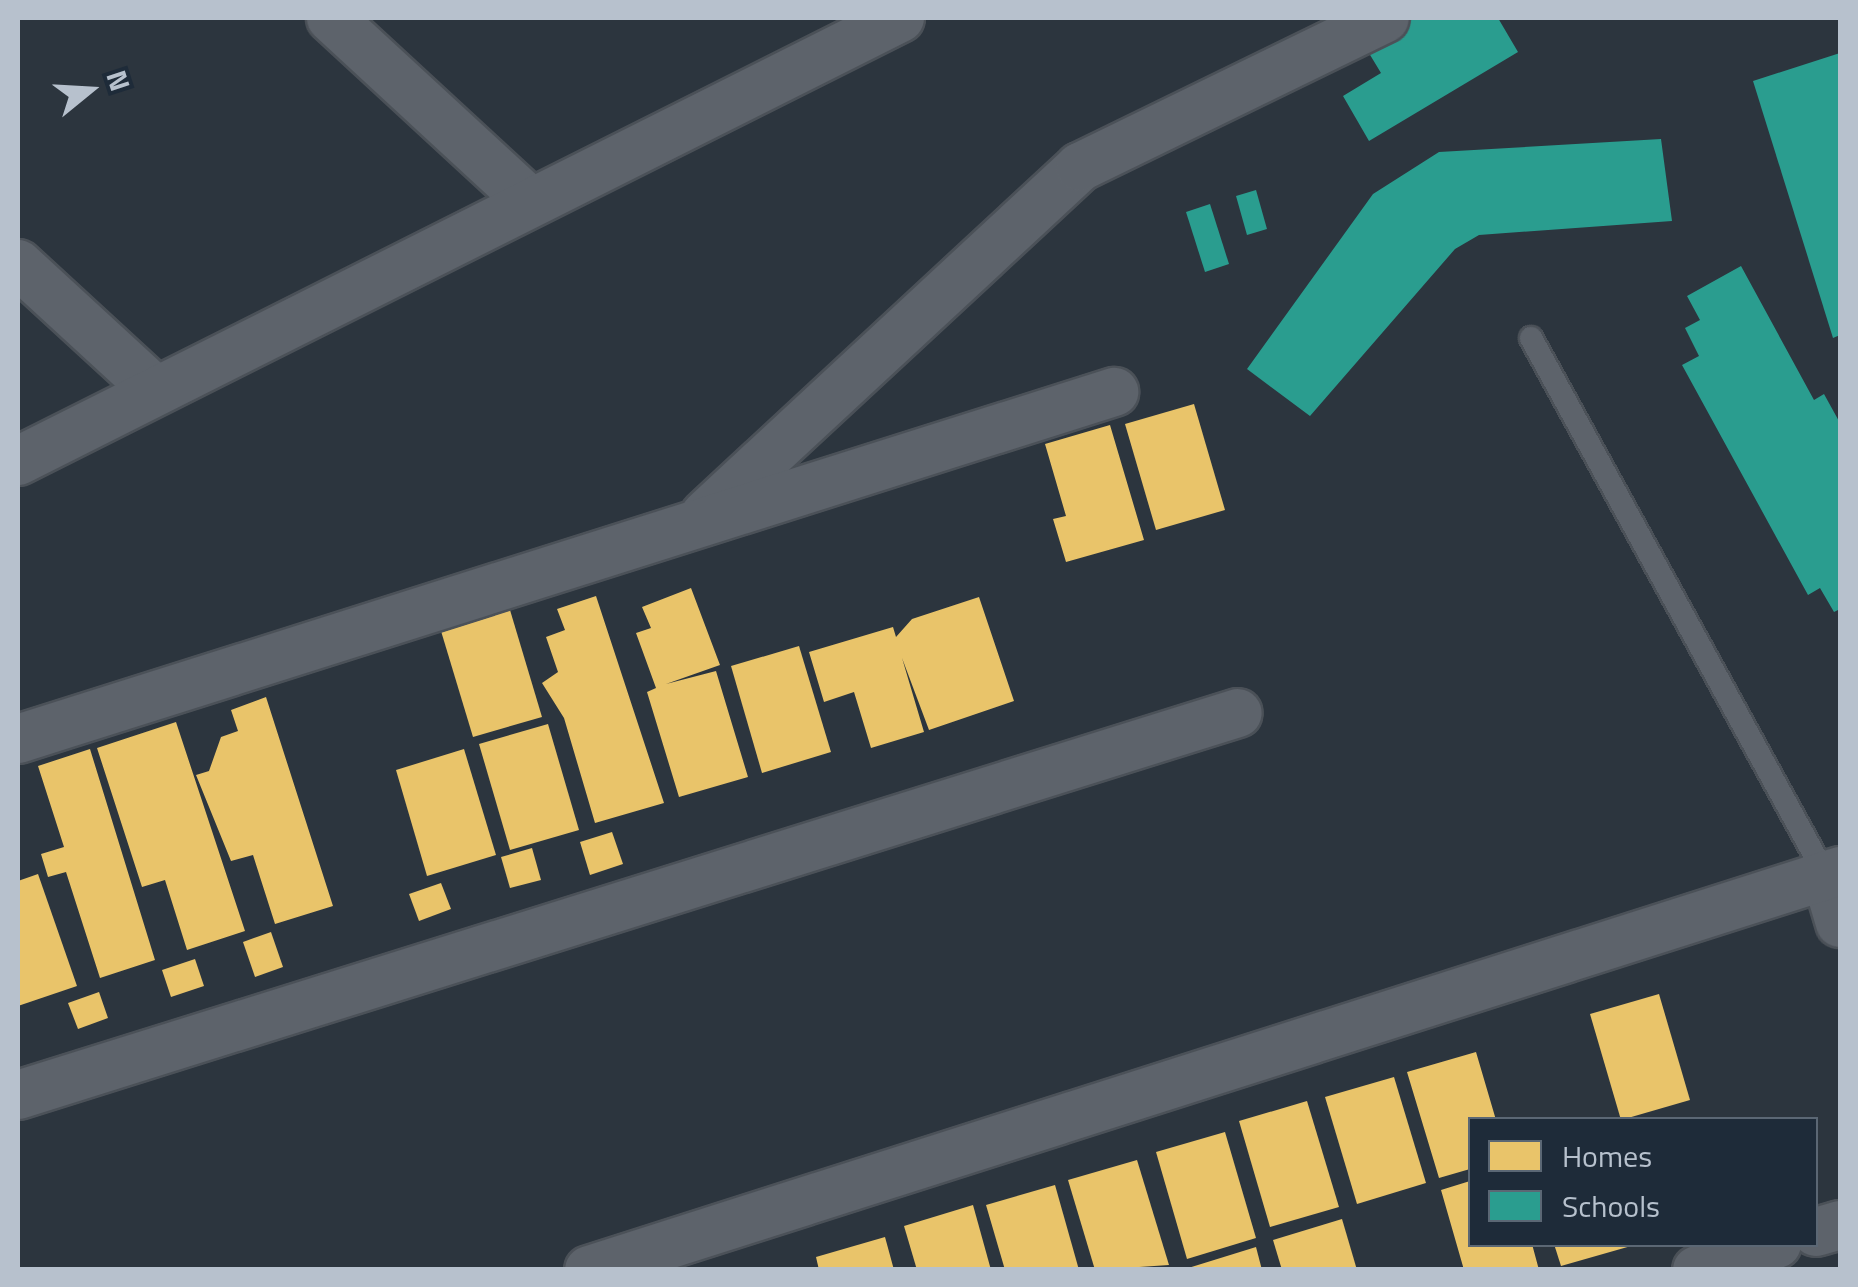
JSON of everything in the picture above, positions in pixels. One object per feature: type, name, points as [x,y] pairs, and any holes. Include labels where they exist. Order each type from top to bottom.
[{"type":"street","points":[[332,18],[529,201]]},
{"type":"street","points":[[18,460],[153,388],[900,18]]},
{"type":"street","points":[[695,524],[1080,167],[1385,18]]},
{"type":"street","points":[[18,264],[153,388]]},
{"type":"street","points":[[18,738],[1114,392]]},
{"type":"street","points":[[18,1095],[1238,713]]},
{"type":"street","points":[[590,1270],[1833,874],[1840,923]]},
{"type":"street","points":[[1697,1270],[1768,1247]]},
{"type":"lane","points":[[1531,338],[1833,874]]},
{"type":"building: Homes","points":[[1194,404],[1225,510],[1156,530],[1125,424]]},
{"type":"building: Homes","points":[[1110,425],[1144,540],[1066,562],[1053,519],[1066,516],[1045,444]]},
{"type":"building: Homes","points":[[691,588],[720,665],[666,684],[716,671],[748,777],[679,797],[647,692],[656,688],[636,633],[651,628],[642,607]]},
{"type":"building: Homes","points":[[596,596],[664,803],[595,823],[564,718],[542,683],[558,672],[546,637],[565,630],[557,609]]},
{"type":"building: Homes","points":[[979,597],[1014,701],[929,730],[902,658],[924,732],[871,748],[854,692],[824,702],[809,652],[893,627],[896,637],[912,619]]},
{"type":"building: Homes","points":[[510,610],[542,717],[473,737],[441,631]]},
{"type":"building: Homes","points":[[799,646],[831,752],[762,773],[731,666]]},
{"type":"building: Homes","points":[[266,697],[333,906],[275,924],[253,855],[231,861],[196,775],[209,771],[221,737],[238,731],[231,710]]},
{"type":"building: Homes","points":[[176,722],[245,931],[187,950],[165,880],[142,887],[97,748]]},
{"type":"building: Homes","points":[[548,724],[579,830],[510,850],[479,744]]},
{"type":"building: Homes","points":[[90,749],[155,960],[100,978],[66,872],[48,877],[41,854],[64,847],[38,766]]},
{"type":"building: Homes","points":[[464,749],[496,855],[427,876],[396,770]]},
{"type":"building: Homes","points":[[612,832],[623,864],[590,875],[580,842]]},
{"type":"building: Homes","points":[[532,848],[541,880],[510,888],[501,857]]},
{"type":"building: Homes","points":[[38,874],[77,986],[18,1006],[18,881]]},
{"type":"building: Homes","points":[[441,883],[451,909],[419,921],[409,894]]},
{"type":"building: Homes","points":[[271,932],[283,967],[255,977],[243,942]]},
{"type":"building: Homes","points":[[195,959],[204,986],[171,997],[162,970]]},
{"type":"building: Homes","points":[[99,992],[108,1018],[78,1029],[68,1003]]},
{"type":"building: Homes","points":[[1659,994],[1690,1100],[1620,1117],[1590,1014]]},
{"type":"building: Homes","points":[[1476,1052],[1495,1117],[1468,1117],[1468,1170],[1439,1178],[1407,1072]]},
{"type":"building: Homes","points":[[1394,1077],[1426,1183],[1357,1204],[1325,1097]]},
{"type":"building: Homes","points":[[1307,1101],[1339,1207],[1270,1227],[1239,1121]]},
{"type":"building: Homes","points":[[1225,1132],[1256,1238],[1187,1259],[1156,1152]]},
{"type":"building: Homes","points":[[1137,1160],[1169,1265],[1095,1270],[1068,1180]]},
{"type":"building: Homes","points":[[1468,1182],[1468,1247],[1533,1247],[1539,1270],[1464,1270],[1441,1190]]},
{"type":"building: Homes","points":[[1055,1185],[1079,1270],[1005,1270],[986,1205]]},
{"type":"building: Homes","points":[[973,1205],[991,1270],[917,1270],[904,1226]]},
{"type":"building: Homes","points":[[1342,1219],[1357,1270],[1282,1270],[1273,1240]]},
{"type":"building: Homes","points":[[885,1237],[894,1270],[819,1270],[816,1257]]},
{"type":"building: Homes","points":[[1256,1247],[1262,1270],[1185,1270],[1185,1269]]},
{"type":"building: Homes","points":[[1555,1247],[1628,1247],[1561,1266]]},
{"type":"building: Schools","points":[[1388,18],[1498,18],[1518,52],[1369,141],[1343,96],[1381,73],[1358,35]]},
{"type":"building: Schools","points":[[1840,53],[1840,335],[1833,338],[1753,81]]},
{"type":"building: Schools","points":[[1661,139],[1672,221],[1479,235],[1455,249],[1310,416],[1247,369],[1373,194],[1439,152]]},
{"type":"building: Schools","points":[[1256,190],[1267,229],[1247,235],[1236,196]]},
{"type":"building: Schools","points":[[1210,204],[1229,264],[1205,272],[1186,212]]},
{"type":"building: Schools","points":[[1741,266],[1814,400],[1824,394],[1840,423],[1840,609],[1834,612],[1820,588],[1808,595],[1682,365],[1699,356],[1685,328],[1700,320],[1687,296]]}]
